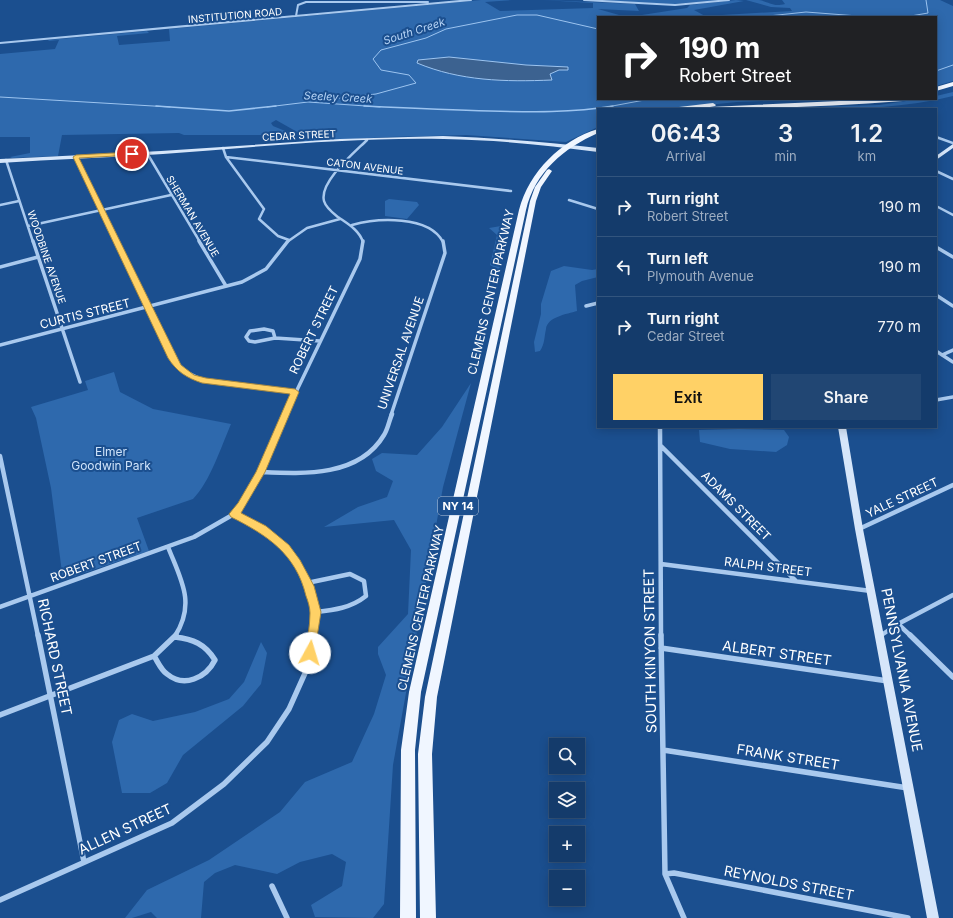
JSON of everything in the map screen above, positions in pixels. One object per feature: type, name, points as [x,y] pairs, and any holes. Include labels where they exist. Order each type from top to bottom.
[{"type":"main road","points":[[937,89],[953,84]]},
{"type":"main road","points":[[937,93],[953,88]]},
{"type":"main road","points":[[690,108],[723,105],[850,100]]},
{"type":"main road","points":[[731,108],[857,103],[892,100]]},
{"type":"main road","name":"CLEMENS CENTER PARKWAY","points":[[408,918],[408,750],[415,692],[526,197],[540,171],[573,146],[597,132]]},
{"type":"main road","name":"CEDAR STREET","points":[[0,161],[458,136],[516,139],[597,150]]},
{"type":"main road","name":"CLEMENS CENTER PARKWAY","points":[[428,918],[425,754],[430,697],[533,201],[538,187],[547,173],[573,146],[597,136]]},
{"type":"main road","points":[[937,157],[953,144]]},
{"type":"main road","name":"PENNSYLVANIA AVENUE","points":[[842,428],[859,529],[933,918]]},
{"type":"street","name":"INSTITUTION ROAD","points":[[0,43],[471,0]]},
{"type":"street","points":[[584,0],[675,5],[729,0]]},
{"type":"street","points":[[296,16],[298,5],[306,2],[454,2]]},
{"type":"street","points":[[937,137],[953,144]]},
{"type":"street","name":"ROBERT STREET","points":[[0,607],[194,537],[234,514],[242,506],[261,472],[295,392],[360,259],[363,248],[362,240],[352,225],[340,218],[325,205],[323,194],[338,171],[367,140]]},
{"type":"street","points":[[223,148],[226,157],[264,209],[259,219],[278,236],[289,240]]},
{"type":"street","name":"SHERMAN AVENUE","points":[[147,153],[226,286]]},
{"type":"street","points":[[76,157],[172,358],[178,367],[186,374],[212,382],[295,392]]},
{"type":"street","name":"CATON AVENUE","points":[[226,157],[512,191]]},
{"type":"street","name":"WOODBINE AVENUE","points":[[6,160],[80,382]]},
{"type":"street","points":[[937,171],[953,179]]},
{"type":"street","points":[[28,226],[171,195]]},
{"type":"street","points":[[569,200],[597,209]]},
{"type":"street","points":[[0,205],[19,201]]},
{"type":"street","points":[[937,207],[953,215]]},
{"type":"street","name":"CURTIS STREET","points":[[0,345],[242,282],[265,269],[273,262],[280,250],[289,240],[310,227],[340,218]]},
{"type":"street","name":"UNIVERSAL AVENUE","points":[[261,472],[310,473],[335,469],[364,457],[375,448],[385,434],[445,249],[441,239],[436,233],[424,226],[413,223],[382,220],[352,225]]},
{"type":"street","points":[[937,248],[953,257]]},
{"type":"street","points":[[0,267],[38,257]]},
{"type":"street","points":[[937,296],[953,306]]},
{"type":"street","points":[[586,306],[597,303]]},
{"type":"street","points":[[275,338],[273,331],[268,329],[258,329],[250,331],[246,338],[249,341],[255,342],[275,338],[320,341]]},
{"type":"street","points":[[942,355],[953,350]]},
{"type":"street","points":[[937,352],[953,362]]},
{"type":"street","points":[[937,400],[953,397]]},
{"type":"street","name":"SOUTH KINYON STREET","points":[[660,428],[661,648],[665,874]]},
{"type":"street","name":"ADAMS STREET","points":[[661,446],[796,582]]},
{"type":"street","name":"RICHARD STREET","points":[[0,456],[51,695],[84,862]]},
{"type":"street","name":"YALE STREET","points":[[859,529],[953,485]]},
{"type":"street","name":"ALLEN STREET","points":[[0,900],[179,819],[250,762],[266,745],[280,725],[300,687],[309,659],[316,612],[307,583],[295,560],[286,548],[262,528],[234,514]]},
{"type":"street","points":[[0,715],[154,656],[175,637],[180,629],[186,611],[186,594],[168,547]]},
{"type":"street","name":"RALPH STREET","points":[[661,564],[872,591]]},
{"type":"street","points":[[307,583],[350,574],[364,581],[366,596],[360,602],[350,606],[316,612]]},
{"type":"street","points":[[880,636],[898,624],[953,595]]},
{"type":"street","points":[[898,624],[953,677]]},
{"type":"street","points":[[154,656],[167,675],[179,680],[194,680],[205,674],[212,667],[214,660],[209,649],[196,641],[175,637]]},
{"type":"street","name":"ALBERT STREET","points":[[661,648],[888,681]]},
{"type":"street","name":"FRANK STREET","points":[[663,750],[909,788]]},
{"type":"street","name":"REYNOLDS STREET","points":[[665,874],[674,873],[908,918]]},
{"type":"street","points":[[665,874],[684,918]]},
{"type":"street","points":[[272,886],[287,918]]},
{"type":"green space","points":[[481,0],[512,0],[485,2],[500,11],[593,8],[593,3],[543,0],[635,4],[639,11],[598,9],[622,16],[597,16],[597,100],[798,100],[737,102],[677,108],[597,108],[597,127],[566,142],[466,135],[388,137],[305,142],[303,141],[312,138],[313,136],[299,133],[276,120],[271,123],[273,126],[295,135],[184,135],[179,133],[62,135],[58,156],[10,157],[30,153],[30,137],[0,137],[0,54],[55,49],[59,40],[48,41],[49,40],[147,31],[149,33],[117,36],[119,45],[170,41],[169,29]]},
{"type":"green space","points":[[595,0],[721,0],[673,4]]},
{"type":"green space","points":[[736,0],[744,1],[694,10],[705,16],[635,16],[687,8],[690,5]]},
{"type":"green space","points":[[746,0],[759,0],[777,5],[785,4],[782,0],[940,0],[953,6],[953,81],[937,86],[937,16],[705,16],[792,11],[790,8],[771,7]]},
{"type":"green space","points":[[953,92],[953,96],[937,99],[937,96]]},
{"type":"green space","points":[[913,100],[934,100],[879,107],[785,108],[879,105]]},
{"type":"green space","points":[[389,199],[417,202],[419,205],[407,219],[385,216],[385,201]]},
{"type":"green space","points":[[501,226],[510,227],[499,270],[490,265],[497,235],[489,228]]},
{"type":"green space","points":[[564,266],[592,270],[597,269],[597,277],[582,281],[575,285],[577,311],[558,317],[550,322],[547,325],[542,348],[540,351],[535,352],[534,342],[541,314],[541,304],[551,271]]},
{"type":"green space","name":"Elmer Goodwin Park","points":[[114,372],[120,392],[153,409],[231,424],[210,474],[193,499],[137,518],[149,551],[63,580],[51,488],[36,418],[31,407],[88,390],[85,381]]},
{"type":"green space","points":[[471,383],[443,487],[393,765],[384,904],[373,918],[315,917],[311,905],[342,886],[346,862],[332,854],[300,862],[277,874],[235,865],[215,873],[204,882],[201,918],[157,918],[151,912],[132,918],[125,918],[147,890],[209,860],[280,812],[305,782],[352,762],[374,714],[386,675],[378,654],[378,647],[408,614],[411,550],[394,520],[324,527],[358,507],[387,497],[393,481],[376,471],[372,459],[382,453],[417,455],[442,427]]},
{"type":"green space","points":[[699,430],[784,430],[789,437],[787,445],[776,452],[730,449],[700,442]]},
{"type":"green space","points":[[261,642],[267,653],[261,684],[243,706],[183,755],[167,783],[150,793],[122,793],[112,742],[119,720],[132,714],[153,721],[195,712],[229,699],[244,682]]},
{"type":"shaded area","points":[[449,57],[526,65],[568,67],[568,70],[559,70],[550,74],[552,80],[517,81],[466,77],[450,74],[417,63],[418,60]]},
{"type":"waterway","name":"South Creek","points":[[911,16],[928,13],[926,0]]},
{"type":"waterway","name":"South Creek","points":[[768,16],[806,12],[858,16]]},
{"type":"waterway","name":"South Creek","points":[[313,101],[376,94],[416,83],[409,75],[381,70],[373,59],[381,50],[426,38],[446,29],[517,15],[537,15],[597,29]]},
{"type":"waterway","name":"Seeley Creek","points":[[937,71],[953,65]]},
{"type":"waterway","name":"Seeley Creek","points":[[0,97],[170,107]]},
{"type":"waterway","name":"Seeley Creek","points":[[611,106],[645,100]]},
{"type":"waterway","name":"Seeley Creek","points":[[270,107],[308,102],[368,106]]},
{"type":"waterway","name":"Seeley Creek","points":[[156,106],[229,111],[270,107]]},
{"type":"waterway","name":"Seeley Creek","points":[[270,107],[276,106]]},
{"type":"waterway","name":"Seeley Creek","points":[[364,106],[368,106]]},
{"type":"waterway","name":"Seeley Creek","points":[[368,106],[536,112],[597,108]]},
{"type":"waterway","name":"Seeley Creek","points":[[368,106],[380,107]]},
{"type":"waterway","name":"Seeley Creek","points":[[598,108],[611,106]]},
{"type":"route","points":[[132,154],[76,157],[172,358],[178,367],[191,376],[205,381],[295,392],[261,472],[242,506],[234,514],[262,528],[286,548],[295,560],[309,586],[316,612],[310,653]]}]
